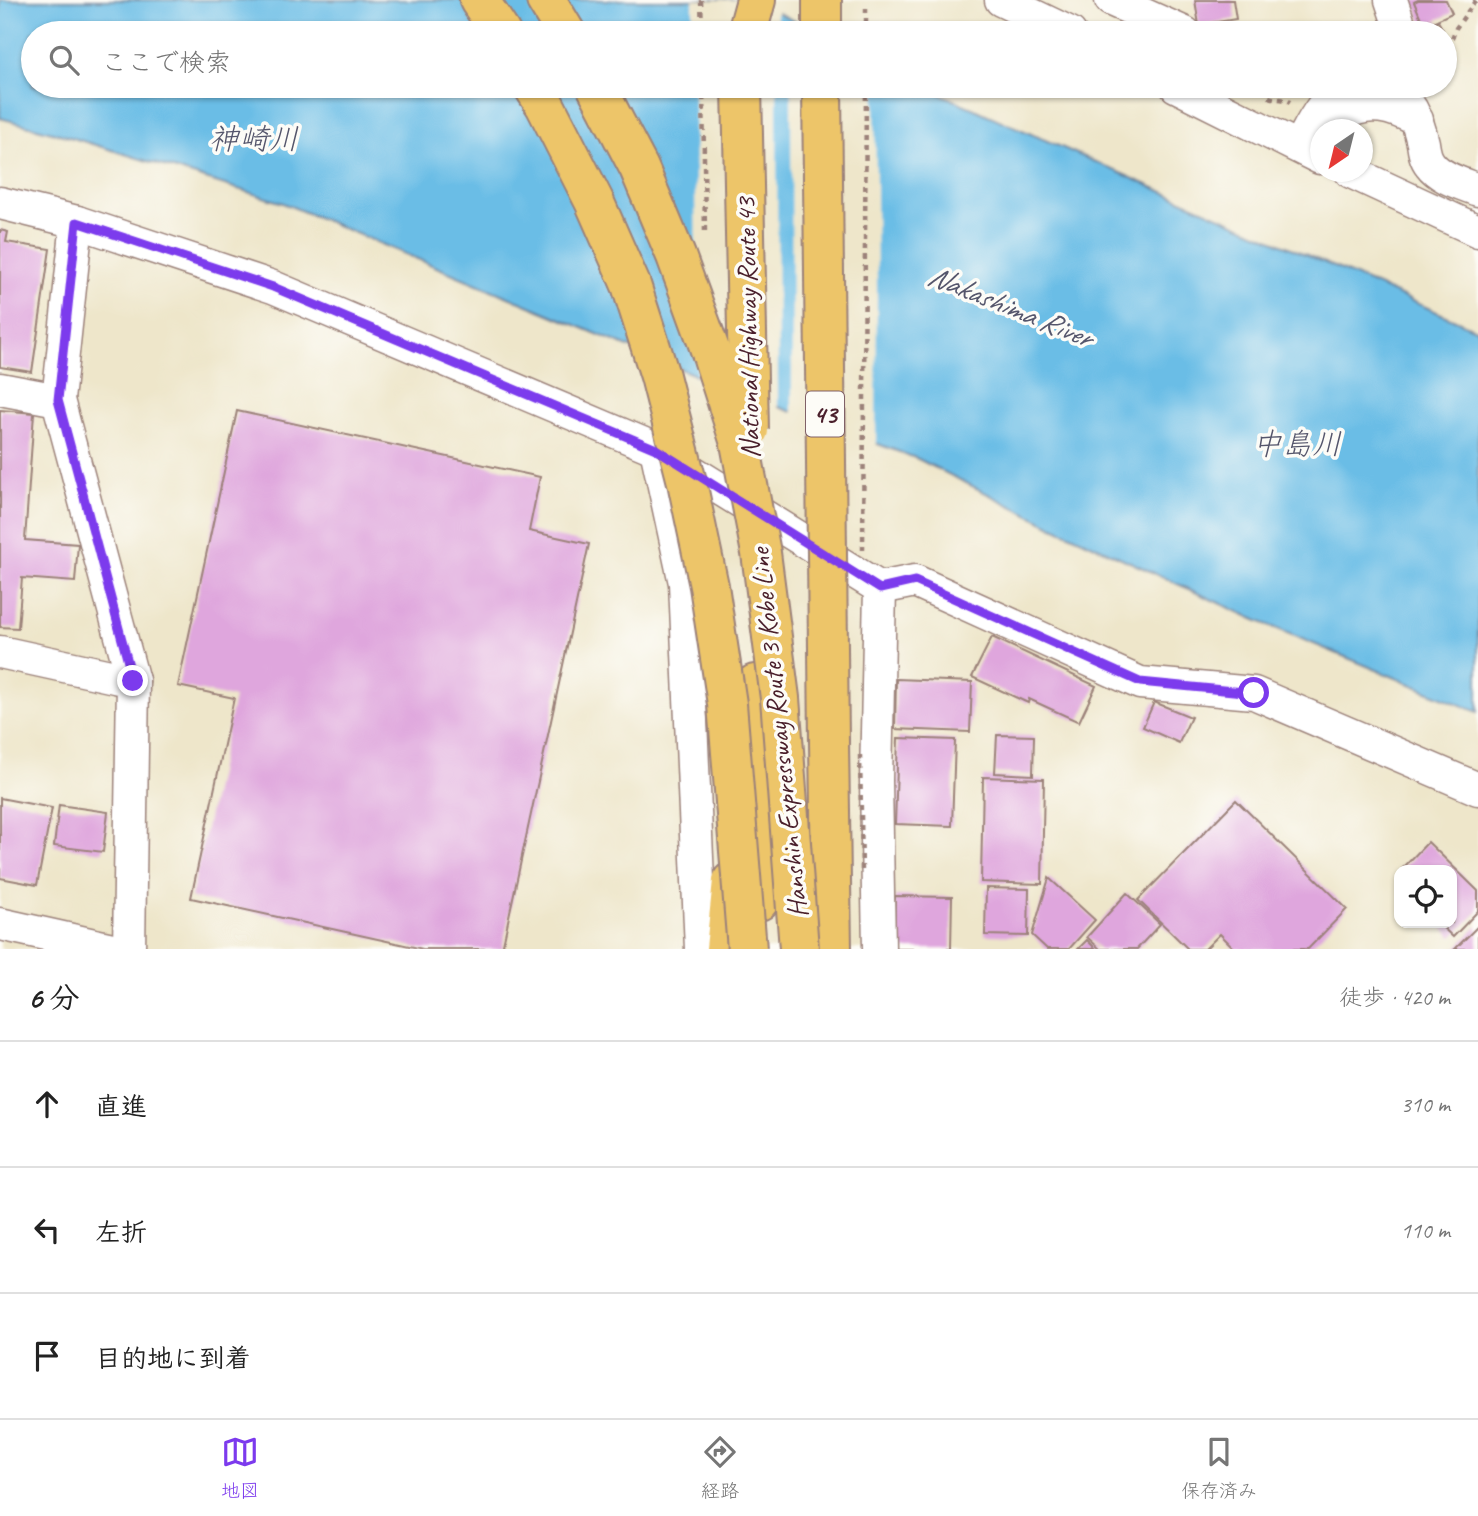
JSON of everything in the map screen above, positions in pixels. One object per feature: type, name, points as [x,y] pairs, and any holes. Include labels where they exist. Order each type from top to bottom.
[{"type":"highway","points":[[479,0],[493,21]]},
{"type":"highway","points":[[546,0],[559,21]]},
{"type":"highway","points":[[741,0],[741,21]]},
{"type":"highway","points":[[750,21],[756,0]]},
{"type":"highway","points":[[822,0],[822,21]]},
{"type":"highway","name":"Hanshin Expressway Route 3 Kobe Line","points":[[541,98],[594,201],[631,285],[660,376],[687,482],[709,586],[727,704],[747,949]]},
{"type":"highway","name":"Hanshin Expressway Route 3 Kobe Line","points":[[602,98],[639,168],[676,256],[740,443],[761,553],[780,698],[799,949]]},
{"type":"highway","name":"National Highway Route 43","points":[[742,98],[755,684],[746,865]]},
{"type":"highway","name":"43","points":[[822,98],[826,573],[846,871],[832,949]]},
{"type":"highway","points":[[725,949],[746,865]]},
{"type":"highway","points":[[746,865],[760,949]]},
{"type":"street","points":[[1001,0],[1045,21]]},
{"type":"street","points":[[1111,0],[1158,21]]},
{"type":"street","points":[[1391,0],[1398,21]]},
{"type":"street","points":[[1203,98],[1310,145]]},
{"type":"street","points":[[1315,119],[1330,98]]},
{"type":"street","points":[[1403,98],[1417,120],[1430,164],[1446,176],[1478,190]]},
{"type":"street","points":[[1417,120],[1421,98]]},
{"type":"street","points":[[1339,119],[1354,110],[1372,106],[1391,108],[1417,120]]},
{"type":"street","points":[[1372,182],[1478,231]]},
{"type":"street","points":[[0,203],[77,222],[273,287],[656,449],[880,589],[915,581],[1140,682],[1254,693],[1478,789]]},
{"type":"street","points":[[77,222],[58,400],[133,681],[129,949]]},
{"type":"street","points":[[0,389],[58,400]]},
{"type":"street","points":[[656,449],[685,583],[701,949]]},
{"type":"street","points":[[879,949],[876,781],[880,589]]},
{"type":"street","points":[[0,652],[133,681]]},
{"type":"street","points":[[0,924],[113,949]]},
{"type":"path","points":[[701,0],[702,21]]},
{"type":"path","points":[[1457,27],[1476,0]]},
{"type":"path","points":[[866,7],[866,21]]},
{"type":"path","points":[[863,554],[866,98]]},
{"type":"path","points":[[1284,98],[1290,102]]},
{"type":"path","points":[[846,871],[860,748]]},
{"type":"water","name":"中島川","points":[[0,0],[753,0],[794,21],[21,21],[21,98],[949,98],[1478,330],[1478,712],[1256,620],[1054,527],[918,459],[712,382],[283,203],[0,118]]},
{"type":"pier","points":[[693,0],[761,0],[777,8],[777,21],[693,21]]},
{"type":"pier","points":[[694,98],[777,98],[778,410],[697,379]]},
{"type":"pier","points":[[791,98],[875,98],[876,447],[792,416]]},
{"type":"building","points":[[1195,0],[1233,0],[1236,19],[1198,21]]},
{"type":"building","points":[[1446,0],[1452,13],[1435,21],[1422,21],[1414,2]]},
{"type":"building","points":[[0,230],[8,232],[6,242],[50,249],[32,372],[0,367]]},
{"type":"building","points":[[0,410],[34,413],[25,540],[78,544],[75,582],[22,578],[18,628],[0,627]]},
{"type":"building","points":[[237,411],[540,477],[529,531],[589,544],[502,949],[423,949],[191,898],[234,698],[178,686]]},
{"type":"building","points":[[992,637],[1096,686],[1079,722],[1029,699],[1028,703],[972,677]]},
{"type":"building","points":[[896,679],[972,682],[970,732],[895,729]]},
{"type":"building","points":[[1154,702],[1191,717],[1179,743],[1143,727]]},
{"type":"building","points":[[997,735],[1034,736],[1033,775],[995,773]]},
{"type":"building","points":[[898,738],[955,740],[952,826],[895,824]]},
{"type":"building","points":[[983,777],[1044,779],[1042,884],[981,882]]},
{"type":"building","points":[[0,798],[52,808],[37,885],[0,878]]},
{"type":"building","points":[[1236,800],[1347,909],[1308,949],[1235,949],[1220,934],[1205,949],[1188,949],[1138,900]]},
{"type":"building","points":[[59,805],[108,812],[103,852],[54,846]]},
{"type":"building","points":[[1428,842],[1451,865],[1406,865]]},
{"type":"building","points":[[1457,870],[1478,891],[1478,911],[1453,937],[1443,928],[1457,928]]},
{"type":"building","points":[[1049,878],[1095,920],[1069,949],[1047,949],[1032,935]]},
{"type":"building","points":[[986,888],[1029,889],[1028,936],[985,935]]},
{"type":"building","points":[[1127,893],[1160,924],[1137,949],[1100,949],[1087,937]]},
{"type":"building","points":[[895,896],[952,897],[951,949],[894,949]]},
{"type":"building","points":[[1478,926],[1478,949],[1455,949]]},
{"type":"building","points":[[1087,940],[1096,949],[1078,949]]},
{"type":"route","points":[[133,681],[58,400],[77,222],[273,287],[656,449],[880,589],[915,581],[1140,682],[1254,693]]},
{"type":"water label","name":"神崎川","points":[[254,139]]},
{"type":"water label","name":"Nakashima River","points":[[1010,306]]}]
